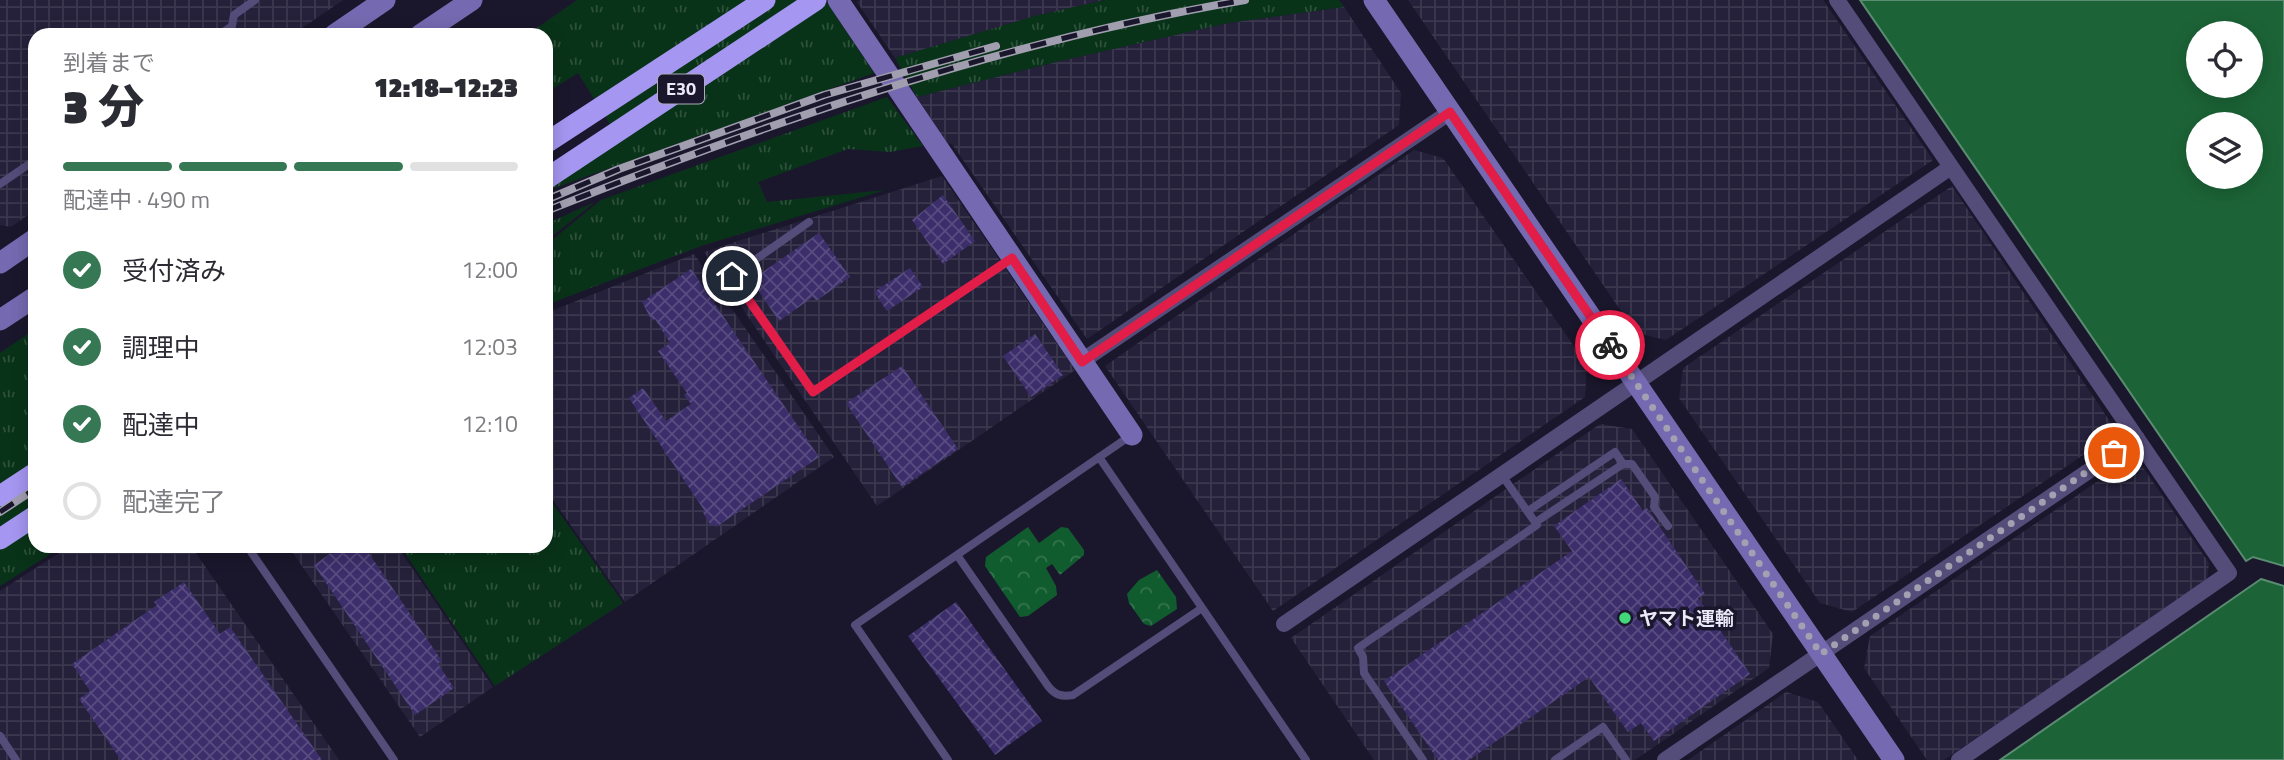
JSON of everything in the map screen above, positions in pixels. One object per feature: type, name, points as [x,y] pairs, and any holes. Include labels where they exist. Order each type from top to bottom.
[{"type":"highway","name":"E30","points":[[553,138],[765,0]]},
{"type":"highway","name":"E30","points":[[553,174],[816,0]]},
{"type":"highway","points":[[0,496],[28,478]]},
{"type":"highway","points":[[0,539],[28,521]]},
{"type":"street","points":[[344,28],[385,0]]},
{"type":"street","points":[[430,28],[472,0]]},
{"type":"street","points":[[838,0],[1132,435]]},
{"type":"street","points":[[1374,0],[1894,760]]},
{"type":"street","points":[[1837,0],[2229,573],[1959,760]]},
{"type":"street","points":[[1082,362],[1450,112]]},
{"type":"street","points":[[1284,624],[1951,167]]},
{"type":"street","points":[[0,262],[28,244]]},
{"type":"street","points":[[0,320],[28,302]]},
{"type":"street","points":[[1665,760],[2137,438]]},
{"type":"lane","points":[[229,28],[234,15],[255,0]]},
{"type":"lane","points":[[0,184],[28,165]]},
{"type":"lane","points":[[809,222],[732,276],[813,392],[1012,258]]},
{"type":"lane","points":[[948,760],[855,625],[1132,435]]},
{"type":"lane","points":[[1528,511],[1615,452],[1623,464]]},
{"type":"lane","points":[[1099,457],[1306,760]]},
{"type":"lane","points":[[1423,760],[1364,673],[1363,657],[1358,648],[1623,464],[1632,464],[1655,497],[1654,507],[1668,526]]},
{"type":"lane","points":[[1502,474],[1536,523]]},
{"type":"lane","points":[[252,553],[394,760]]},
{"type":"lane","points":[[957,555],[1048,686],[1054,694],[1063,697],[1073,695],[1202,608]]},
{"type":"lane","points":[[1555,760],[1603,727],[1626,760]]},
{"type":"lane","points":[[0,736],[16,760]]},
{"type":"shaded area","points":[[0,0],[343,0],[302,28],[28,28],[28,215],[11,227],[0,225]]},
{"type":"shaded area","points":[[1105,0],[1035,16],[895,58],[857,2]]},
{"type":"shaded area","points":[[1408,0],[1823,0],[1933,160],[1666,340],[1636,333]]},
{"type":"shaded area","points":[[1860,0],[2284,0],[2284,566],[2253,557],[2246,561]]},
{"type":"shaded area","points":[[1344,7],[1401,93],[1399,125],[1087,339],[917,97],[1228,23]]},
{"type":"shaded area","points":[[1414,150],[1443,158],[1587,365],[1585,397],[1273,611],[1105,366]]},
{"type":"shaded area","points":[[942,176],[1075,370],[877,506],[704,252]]},
{"type":"shaded area","points":[[1952,186],[2117,432],[1852,612],[1820,603],[1679,398],[1683,368]]},
{"type":"shaded area","points":[[694,254],[834,457],[625,602],[553,500],[553,310]]},
{"type":"shaded area","points":[[1600,424],[1632,429],[1773,634],[1769,668],[1635,760],[1374,760],[1291,638]]},
{"type":"shaded area","points":[[2135,456],[2209,563],[2207,580],[1944,760],[1927,760],[1864,668],[1870,636]]},
{"type":"shaded area","points":[[59,553],[196,553],[339,760],[0,760],[0,591]]},
{"type":"shaded area","points":[[293,553],[402,553],[493,687],[420,737]]},
{"type":"shaded area","points":[[2261,579],[2284,586],[2284,760],[2000,760]]},
{"type":"shaded area","points":[[1786,692],[1818,702],[1858,760],[1688,760]]},
{"type":"green space","points":[[577,0],[825,0],[874,73],[553,188],[553,183],[620,140],[578,73],[553,89],[553,28],[537,28]]},
{"type":"green space","points":[[1105,0],[1339,0],[1344,7],[1228,23],[917,97],[895,58],[1035,16]]},
{"type":"green space","points":[[887,97],[923,146],[890,152],[848,149],[758,182],[767,202],[885,190],[701,246],[553,302],[553,239],[601,200]]},
{"type":"green space","points":[[595,202],[553,235],[553,221]]},
{"type":"green space","points":[[28,334],[28,553],[52,553],[0,586],[0,353]]},
{"type":"green space","points":[[553,504],[623,603],[495,686],[405,553],[553,553]]},
{"type":"green space","points":[[1028,527],[1039,543],[1061,527],[1068,528],[1084,550],[1084,555],[1060,575],[1052,564],[1046,568],[1056,586],[1057,595],[1028,616],[1020,617],[985,566],[986,557]]},
{"type":"green space","points":[[1157,570],[1176,597],[1177,609],[1151,626],[1144,624],[1129,603],[1127,594],[1139,580]]},
{"type":"building","points":[[943,195],[975,241],[943,264],[912,220]]},
{"type":"building","points":[[819,233],[850,277],[816,301],[813,297],[779,321],[751,280]]},
{"type":"building","points":[[910,268],[923,287],[887,311],[874,292]]},
{"type":"building","points":[[691,269],[819,457],[716,527],[711,526],[702,511],[704,510],[629,398],[643,388],[666,421],[691,404],[684,395],[687,393],[658,351],[670,343],[655,319],[652,321],[642,302]]},
{"type":"building","points":[[1035,334],[1063,375],[1031,397],[1003,356]]},
{"type":"building","points":[[902,366],[958,449],[902,487],[846,403]]},
{"type":"building","points":[[1621,479],[1643,511],[1647,508],[1705,594],[1698,598],[1750,674],[1654,741],[1641,723],[1628,732],[1589,677],[1469,760],[1438,760],[1384,681],[1572,551],[1554,526]]},
{"type":"building","points":[[331,553],[369,553],[442,661],[438,664],[454,688],[415,715],[314,565]]},
{"type":"building","points":[[184,582],[220,634],[230,627],[322,760],[121,760],[79,699],[90,691],[72,664],[157,605],[154,602]]},
{"type":"building","points":[[956,602],[1042,721],[995,755],[908,636]]},
{"type":"railway","points":[[553,208],[716,146],[890,87],[1066,38],[1245,0]]},
{"type":"railway","points":[[553,197],[619,169],[824,95],[996,46]]},
{"type":"railway","points":[[0,512],[28,494]]},
{"type":"way so far","points":[[1610,345],[1821,654],[2114,453]]},
{"type":"place","name":"ヤマト運輸","points":[[1625,618]]},
{"type":"route","points":[[732,276],[813,392],[1012,258],[1082,362],[1450,112],[1610,345]]}]
